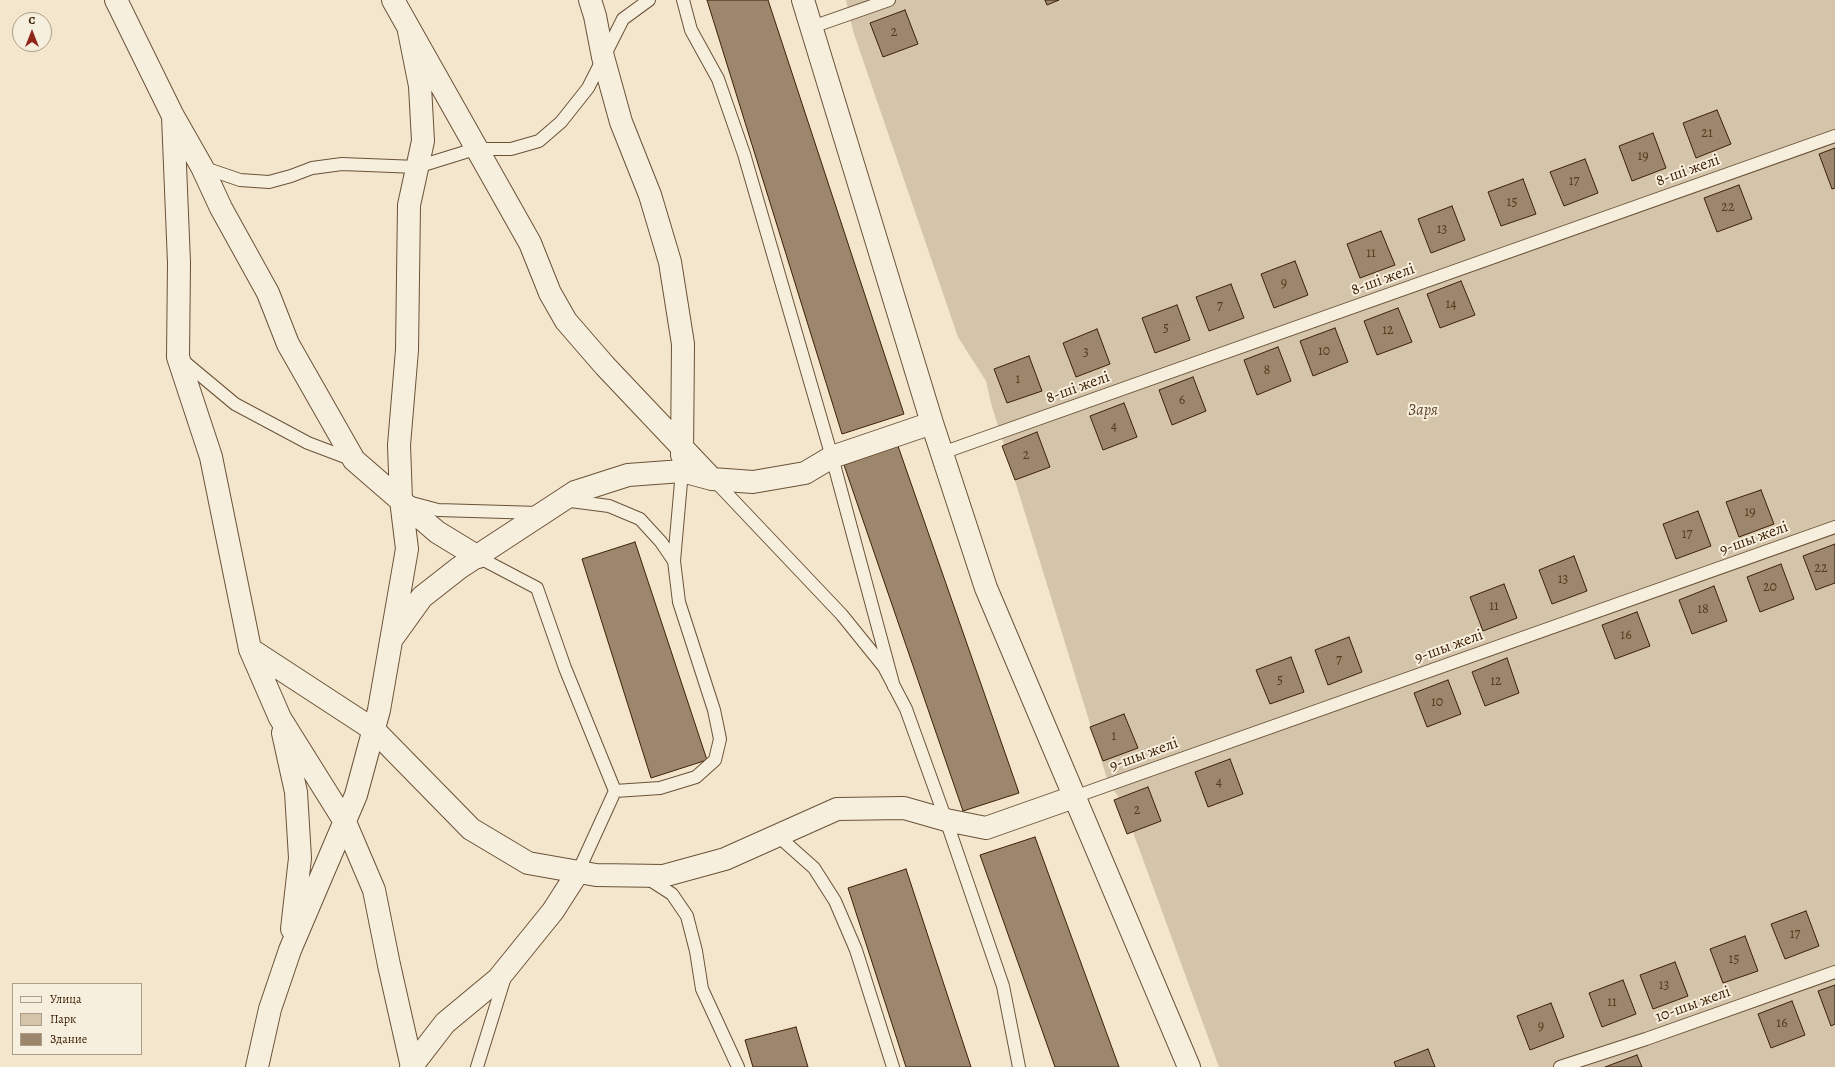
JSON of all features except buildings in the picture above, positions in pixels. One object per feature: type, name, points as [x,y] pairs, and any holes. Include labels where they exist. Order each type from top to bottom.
[{"type":"street","points":[[116,0],[173,116],[202,167],[222,208],[268,293],[288,344],[354,460],[436,532],[478,557]]},
{"type":"street","points":[[392,0],[530,243],[550,293],[566,322],[605,366],[712,479]]},
{"type":"street","points":[[590,0],[603,57],[621,122],[650,195],[670,262],[683,344],[682,471]]},
{"type":"street","points":[[803,0],[932,424],[986,588],[1189,1067]]},
{"type":"street","points":[[257,1067],[270,1009],[290,950],[356,794],[379,710],[407,549],[401,500],[398,445],[407,350],[408,205],[423,141],[420,86],[410,31]]},
{"type":"street","points":[[173,116],[179,263],[178,357],[211,457],[250,650],[280,718],[345,822],[374,890],[412,1067]]},
{"type":"street","points":[[391,640],[422,597],[459,568],[478,557],[575,492],[628,476],[682,471],[712,479],[753,482],[805,473],[832,457],[932,424]]},
{"type":"street","points":[[250,650],[374,730],[471,829],[528,863],[578,872],[596,875],[663,876],[725,859],[837,809],[904,808],[946,820],[986,828],[1074,797]]},
{"type":"street","points":[[280,718],[296,792],[300,858],[290,950]]},
{"type":"street","points":[[412,1067],[445,1023],[498,979],[553,911],[578,872]]},
{"type":"lane","points":[[202,167],[240,180],[269,182],[312,168],[342,164],[417,167],[476,149],[511,149],[539,141],[561,122],[588,88],[623,19],[649,0]]},
{"type":"lane","points":[[683,0],[691,30],[718,79],[744,154],[832,457],[894,687]]},
{"type":"lane","points":[[812,27],[889,0]]},
{"type":"lane","name":"8-ші желі","points":[[942,453],[1835,136]]},
{"type":"lane","points":[[178,357],[235,404],[308,443],[354,460]]},
{"type":"lane","points":[[614,791],[660,788],[696,777],[715,760],[720,739],[714,710],[679,602],[674,561],[682,471]]},
{"type":"lane","points":[[712,479],[842,615],[884,667],[906,709],[1003,986],[1019,1067]]},
{"type":"lane","points":[[401,500],[438,510],[542,513]]},
{"type":"lane","points":[[562,500],[609,506],[640,519],[661,542],[674,561]]},
{"type":"lane","name":"9-шы желі","points":[[1074,797],[1835,527]]},
{"type":"lane","points":[[478,557],[537,588],[565,668],[614,791],[578,872]]},
{"type":"lane","points":[[778,836],[814,868],[835,901],[856,950],[893,1067]]},
{"type":"lane","points":[[643,876],[672,894],[687,916],[696,951],[702,989],[738,1067]]},
{"type":"lane","points":[[477,1067],[509,965]]},
{"type":"lane","name":"10-шы желі","points":[[1560,1067],[1646,1039],[1835,972]]},
{"type":"green space","name":"Заря","points":[[846,0],[1835,0],[1835,1067],[1219,1067],[1122,802],[1108,782],[991,403],[986,381],[958,337],[853,31]]}]
